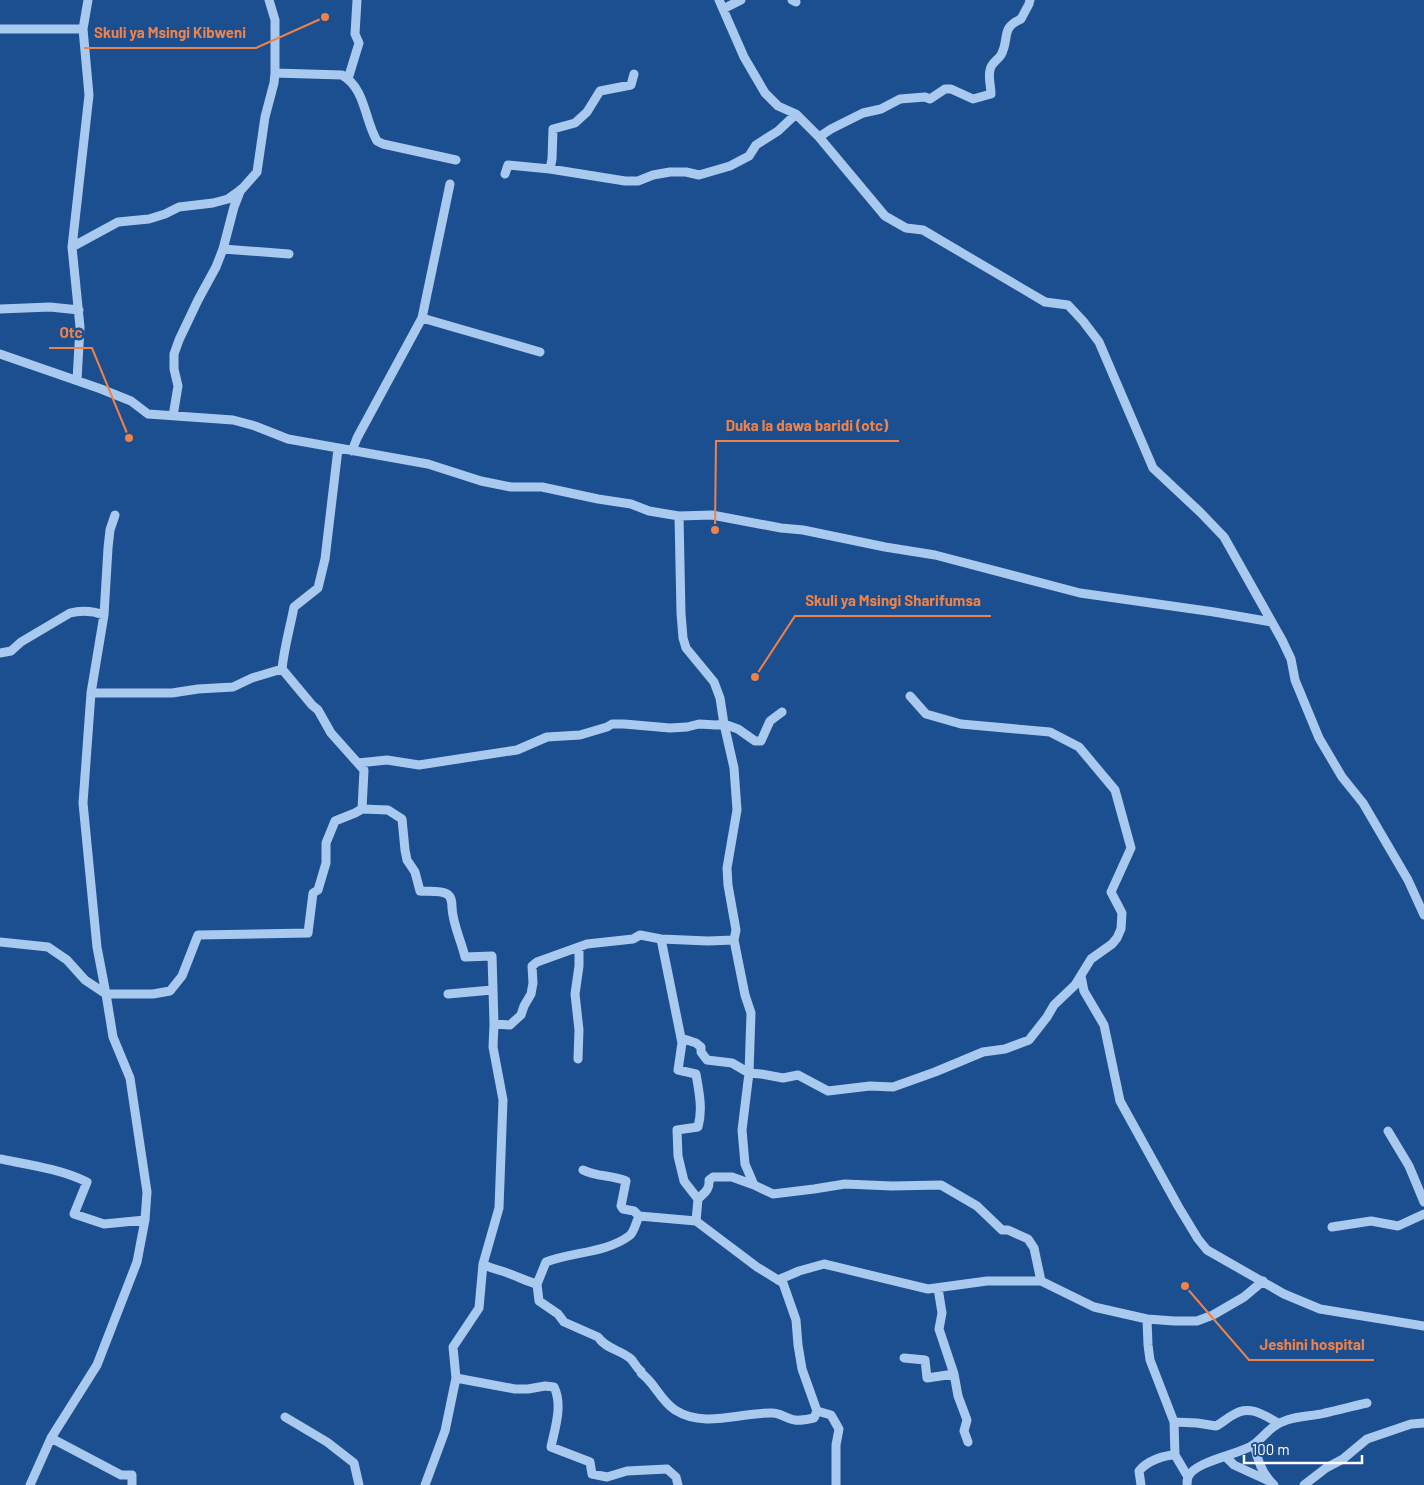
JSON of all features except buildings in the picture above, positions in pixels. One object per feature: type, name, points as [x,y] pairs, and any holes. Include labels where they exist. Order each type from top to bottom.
[{"type":"street","points":[[78,380],[80,327],[72,247],[89,95],[83,30],[88,0]]},
{"type":"street","points":[[72,247],[118,222],[149,219],[179,207],[213,203],[228,199],[242,189],[257,172],[265,117],[275,73],[275,20],[269,0]]},
{"type":"street","points":[[348,79],[359,43],[355,34],[357,0]]},
{"type":"street","points":[[719,0],[744,57],[765,93],[778,106],[796,114],[819,137],[885,216],[906,228],[923,230],[1045,302],[1068,305],[1083,321],[1098,342],[1153,468],[1224,537],[1291,658],[1295,680],[1320,738],[1342,777],[1363,803],[1403,872],[1424,915]]},
{"type":"street","points":[[723,9],[741,0]]},
{"type":"street","points":[[819,137],[831,129],[863,114],[882,109],[900,99],[925,97],[930,99],[946,89],[951,89],[973,99],[991,94],[990,69],[994,61],[1001,56],[1007,31],[1012,23],[1021,19],[1030,0]]},
{"type":"street","points":[[0,28],[83,30]]},
{"type":"street","points":[[275,73],[342,75],[348,79],[359,93],[377,141],[383,144],[456,160]]},
{"type":"street","points":[[550,169],[553,129],[575,123],[587,112],[600,92],[631,85],[634,74]]},
{"type":"street","points":[[505,174],[508,165],[550,169],[625,181],[638,181],[653,175],[670,172],[686,172],[699,175],[730,166],[749,156],[756,145],[778,131],[796,114]]},
{"type":"street","points":[[352,451],[357,438],[422,318],[450,184]]},
{"type":"street","points":[[173,416],[178,386],[174,369],[174,354],[198,300],[216,267],[223,249],[234,207],[242,189]]},
{"type":"street","points":[[223,249],[289,254]]},
{"type":"street","points":[[0,309],[50,307],[79,310]]},
{"type":"street","points":[[422,318],[540,352]]},
{"type":"street","points":[[1,357],[78,380],[131,401],[148,414],[233,420],[256,426],[288,439],[428,464],[481,481],[511,487],[542,487],[631,504],[650,511],[679,516],[712,515],[781,528],[803,530],[885,548],[935,554],[1080,593],[1272,622]]},
{"type":"street","points":[[338,449],[325,559],[318,588],[294,607],[284,649],[282,669],[318,710],[331,733],[364,770],[362,808]]},
{"type":"street","points":[[30,1485],[51,1438],[97,1365],[137,1262],[145,1220],[147,1192],[130,1078],[113,1037],[97,947],[83,803],[91,693],[104,615],[110,530],[115,515]]},
{"type":"street","points":[[679,516],[683,638],[686,648],[714,682],[720,698],[734,768],[737,810],[727,868],[728,886],[736,930],[734,940],[745,995],[751,1013],[749,1073],[742,1130],[745,1164],[754,1185]]},
{"type":"street","points":[[0,653],[11,651],[21,642],[70,614],[79,611],[89,611],[104,615]]},
{"type":"street","points":[[91,693],[172,693],[233,687],[252,678],[282,669]]},
{"type":"street","points":[[681,1038],[696,1043],[701,1047],[701,1052],[707,1060],[732,1063],[749,1073],[783,1078],[798,1075],[828,1091],[870,1086],[893,1087],[983,1052],[1005,1049],[1029,1040],[1054,1005],[1075,985],[1091,959],[1112,944],[1117,938],[1121,929],[1122,913],[1111,892],[1131,848],[1115,790],[1079,747],[1050,732],[961,724],[926,714],[910,696]]},
{"type":"street","points":[[358,763],[387,760],[419,765],[500,753],[517,750],[547,737],[580,734],[612,724],[670,728],[699,724],[724,724],[738,729],[755,741],[761,741],[770,721],[782,712]]},
{"type":"street","points":[[0,942],[48,947],[67,960],[84,980],[106,994],[153,994],[170,991],[182,976],[198,935],[308,933],[312,893],[318,890],[326,863],[326,843],[335,821],[362,808],[388,810],[402,819],[407,860],[415,872],[420,892],[441,892],[448,895],[452,902],[455,928],[460,936],[465,957],[492,956],[493,1047],[503,1100],[499,1208],[483,1264],[479,1308],[453,1346],[456,1378],[446,1432],[425,1485]]},
{"type":"street","points":[[494,1024],[510,1026],[521,1015],[531,994],[533,984],[532,966],[545,958],[587,944],[634,939],[640,935],[661,939],[734,940]]},
{"type":"street","points":[[661,939],[682,1043],[678,1070],[696,1074],[701,1103],[698,1127],[677,1130],[678,1156],[684,1181],[698,1199],[696,1221]]},
{"type":"street","points":[[578,1059],[579,1030],[575,994],[579,966],[579,947]]},
{"type":"street","points":[[1081,976],[1084,991],[1104,1025],[1120,1101],[1183,1214],[1207,1250],[1284,1294],[1320,1308],[1424,1326]]},
{"type":"street","points":[[448,994],[492,990]]},
{"type":"street","points":[[1388,1132],[1409,1166],[1424,1202]]},
{"type":"street","points":[[0,1159],[52,1169],[87,1182],[74,1214],[104,1224],[145,1220]]},
{"type":"street","points":[[583,1170],[599,1176],[612,1176],[626,1181],[621,1206],[624,1210],[634,1211],[639,1216],[696,1221],[757,1267],[783,1283],[796,1320],[802,1369],[817,1411],[814,1418],[795,1420],[775,1413],[711,1420],[686,1416],[673,1409],[664,1401],[651,1381],[637,1369],[630,1358],[613,1349],[598,1337],[564,1322],[558,1314],[539,1301],[537,1284],[546,1262],[558,1257],[606,1248],[630,1236],[639,1216]]},
{"type":"street","points":[[698,1199],[706,1194],[709,1188],[709,1180],[713,1177],[732,1177],[773,1194],[845,1184],[890,1186],[941,1185],[977,1206],[1002,1230],[1008,1230],[1028,1239],[1034,1248],[1041,1282]]},
{"type":"street","points":[[1332,1227],[1371,1221],[1398,1226],[1424,1214]]},
{"type":"street","points":[[483,1264],[491,1269],[512,1274],[537,1284]]},
{"type":"street","points":[[778,1280],[799,1271],[824,1264],[928,1289],[987,1281],[1041,1282],[1094,1307],[1147,1319],[1197,1321],[1213,1315],[1244,1297],[1263,1281]]},
{"type":"street","points":[[938,1288],[942,1313],[940,1329],[954,1374],[958,1396],[967,1420],[964,1432],[968,1442]]},
{"type":"street","points":[[1147,1319],[1150,1360],[1174,1422],[1175,1455],[1187,1481]]},
{"type":"street","points":[[904,1358],[925,1360],[927,1378],[954,1374]]},
{"type":"street","points":[[456,1378],[515,1389],[554,1387],[559,1395],[551,1447],[590,1462],[592,1474],[607,1477],[627,1471],[667,1469],[676,1477],[678,1485]]},
{"type":"street","points":[[1187,1481],[1194,1470],[1212,1460],[1254,1444],[1278,1423],[1290,1419],[1325,1414],[1367,1403]]},
{"type":"street","points":[[1174,1422],[1216,1426],[1235,1413],[1249,1410],[1262,1414],[1278,1423]]},
{"type":"street","points":[[817,1411],[831,1414],[839,1429],[836,1444],[836,1485]]},
{"type":"street","points":[[285,1417],[327,1442],[354,1463],[360,1485]]},
{"type":"street","points":[[1304,1485],[1326,1468],[1343,1459],[1367,1439],[1411,1424],[1424,1422]]},
{"type":"street","points":[[51,1438],[121,1475],[132,1475],[132,1485]]},
{"type":"street","points":[[1254,1444],[1256,1457],[1272,1483]]},
{"type":"street","points":[[1141,1485],[1140,1471],[1142,1467],[1166,1455],[1175,1455]]},
{"type":"street","points":[[1225,1456],[1234,1465],[1272,1483]]},
{"type":"place","name":"Skuli ya Msingi Kibweni","points":[[325,17]]},
{"type":"place","name":"Otc","points":[[129,438]]},
{"type":"place","name":"Duka la dawa baridi (otc)","points":[[715,530]]},
{"type":"place","name":"Skuli ya Msingi Sharifumsa","points":[[755,677]]},
{"type":"place","name":"Jeshini hospital","points":[[1185,1286]]}]
